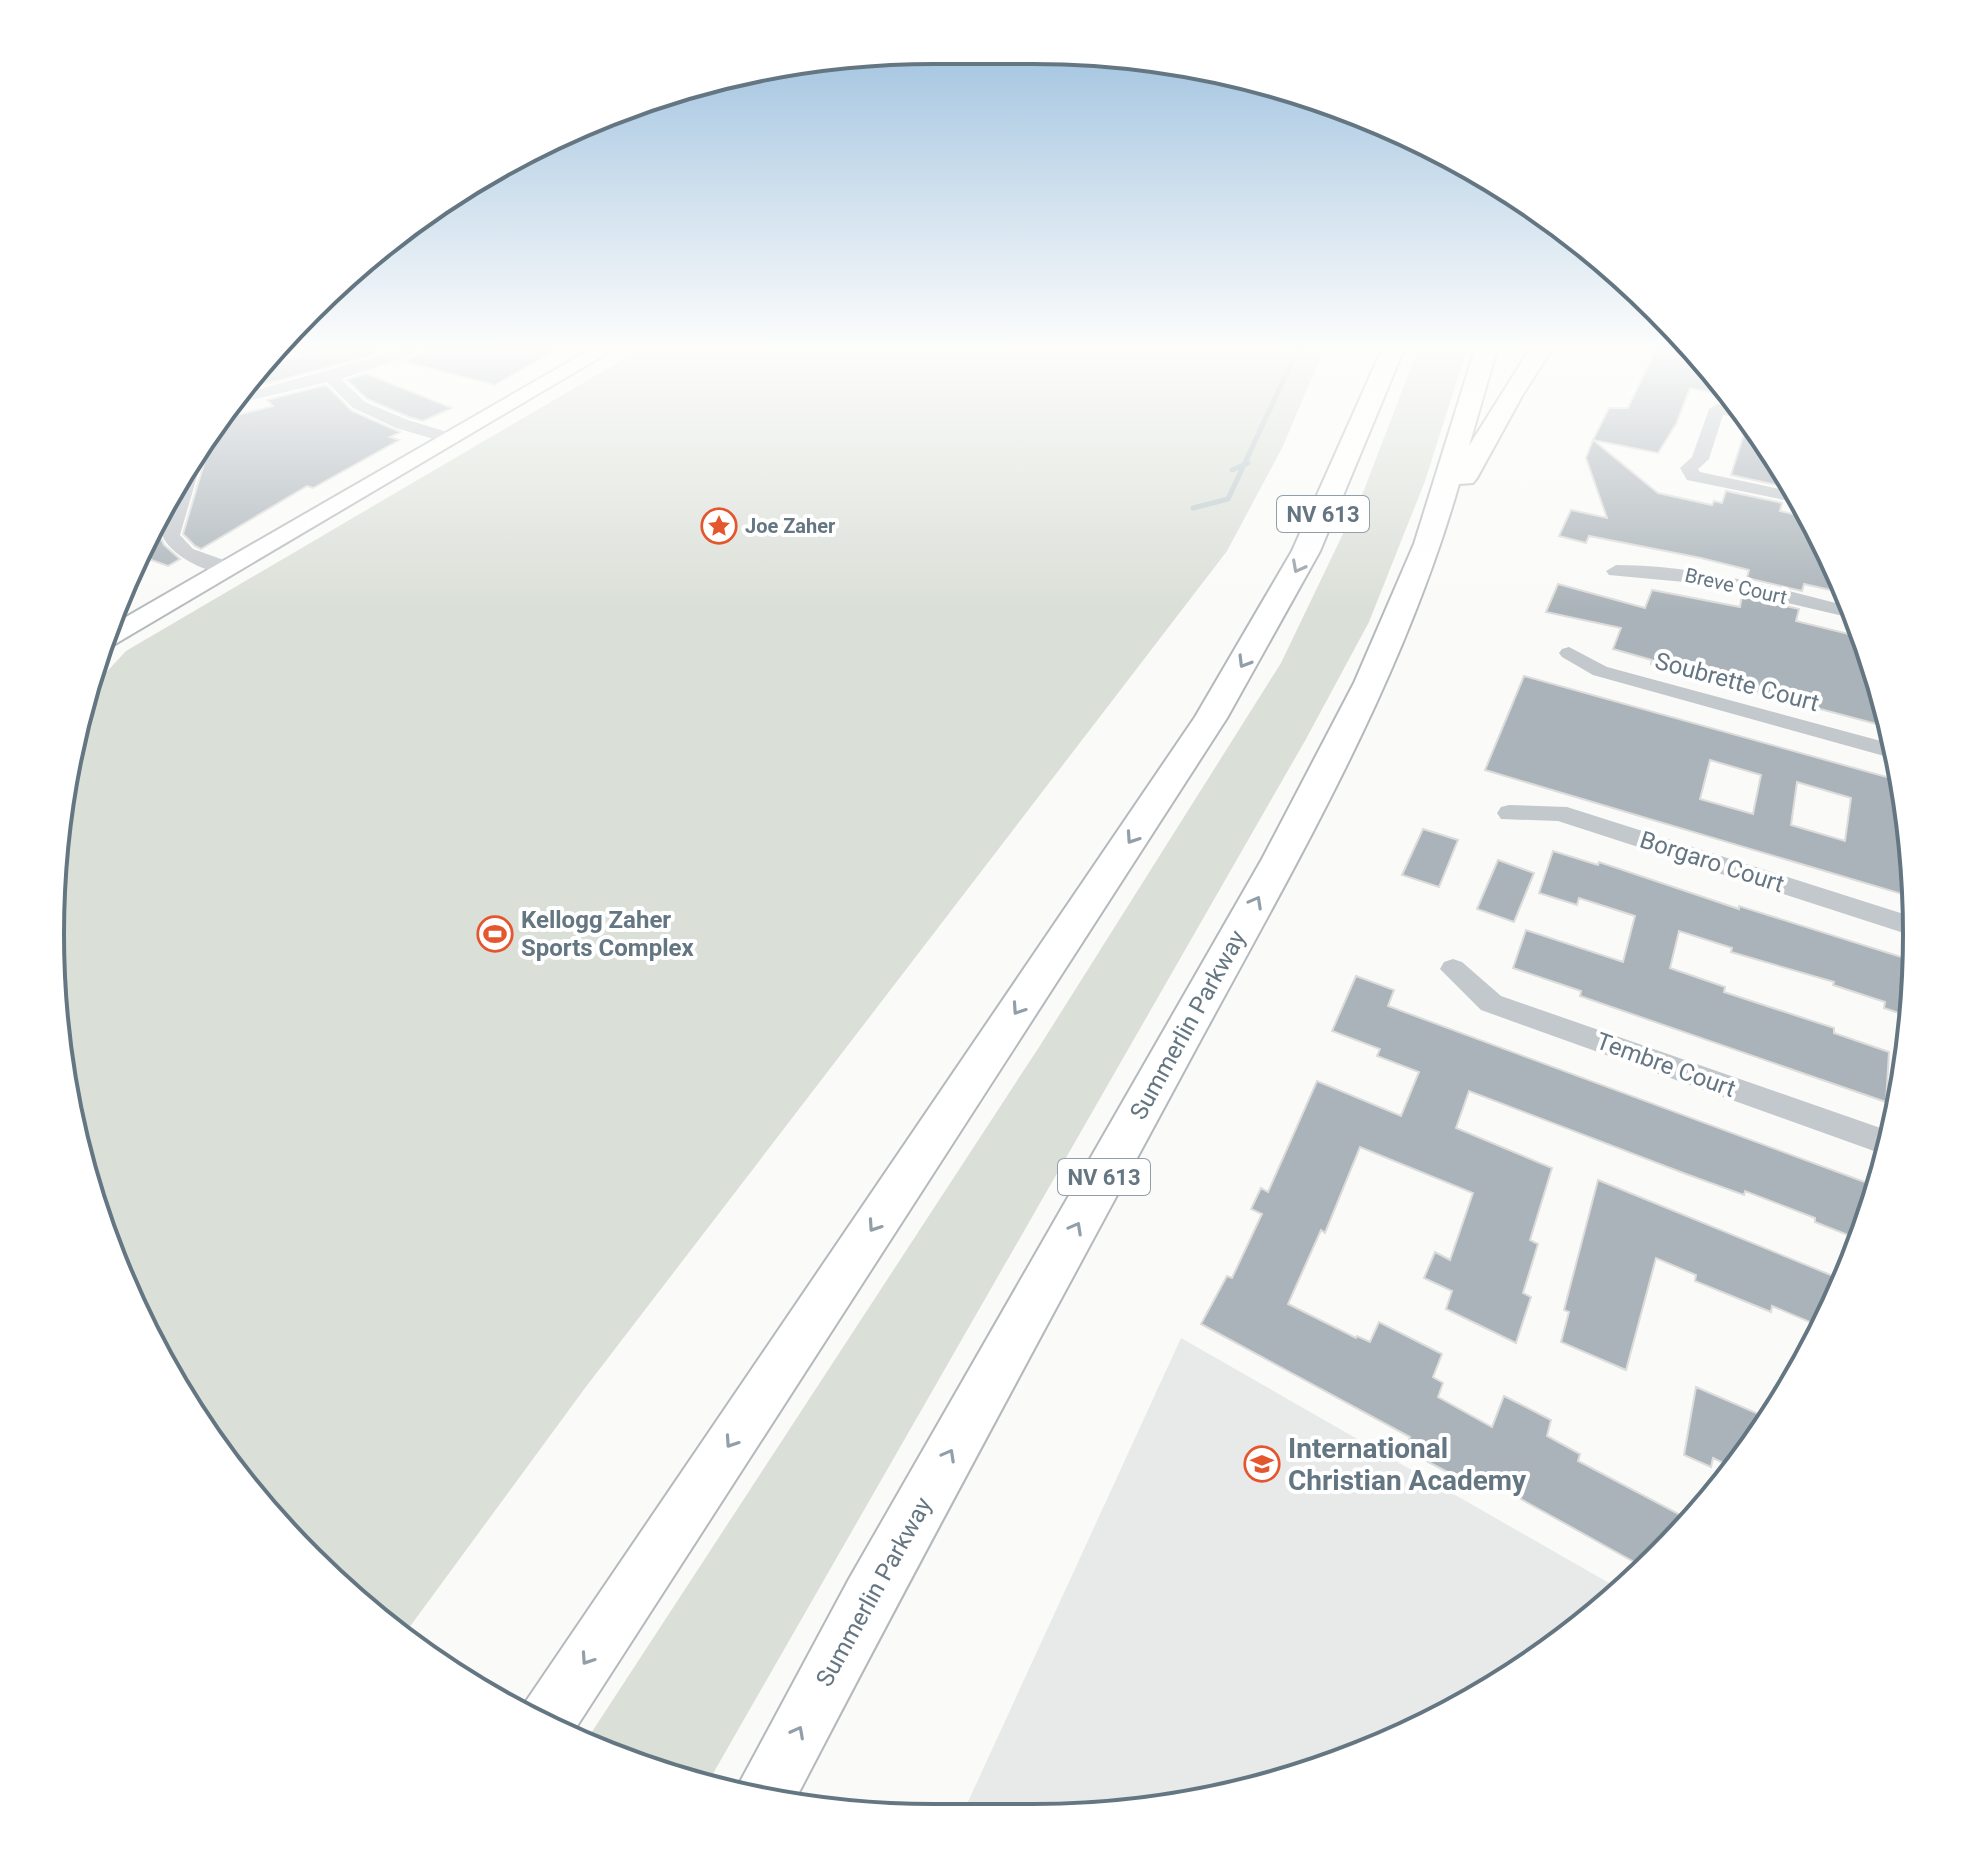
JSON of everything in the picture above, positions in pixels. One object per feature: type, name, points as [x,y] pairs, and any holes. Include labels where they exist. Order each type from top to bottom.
[{"type":"highway","name":"NV 613","points":[[550,1714],[1211,718],[1306,551],[1355,436]]},
{"type":"highway","name":"Summerlin Parkway","points":[[768,1788],[876,1585],[1272,873],[1370,683],[1428,544],[1460,436]]},
{"type":"highway","points":[[1428,544],[1487,436]]},
{"type":"main road","points":[[118,632],[456,436]]},
{"type":"street","points":[[442,436],[451,439]]},
{"type":"street","points":[[1708,436],[1700,459],[1689,468],[1693,476],[1784,495]]},
{"type":"street","points":[[182,498],[171,535],[173,543],[182,551],[228,568]]},
{"type":"street","name":"Breve Court","points":[[1616,571],[1651,569],[1695,575],[1841,611]]},
{"type":"street","name":"Soubrette Court","points":[[1569,653],[1600,671],[1882,749]]},
{"type":"street","name":"Borgaro Court","points":[[1509,813],[1559,813],[1903,924]]},
{"type":"street","name":"Tembre Court","points":[[1453,969],[1491,1003],[1878,1140]]},
{"type":"shaded area","name":"Kellogg Zaher Sports Complex","points":[[492,436],[1287,436],[1227,551],[585,1388],[409,1628],[360,1588],[280,1508],[211,1417],[154,1319],[130,1267],[94,1159],[71,1048],[64,934],[66,877],[71,820],[94,709],[104,675],[126,651]]},
{"type":"shaded area","points":[[1385,436],[1439,436],[1425,481],[1369,622],[1306,739],[712,1775],[654,1758],[591,1733],[1041,1044],[1281,663],[1364,490]]},
{"type":"shaded area","name":"International Christian Academy","points":[[1181,1338],[1611,1584],[1563,1624],[1468,1687],[1366,1738],[1313,1758],[1203,1787],[1147,1797],[1090,1802],[967,1804]]},
{"type":"building","points":[[221,436],[392,436],[399,440],[313,488],[307,486],[201,549],[183,534],[205,461]]},
{"type":"building","points":[[1595,436],[1668,436],[1658,453],[1593,440]]},
{"type":"building","points":[[1746,436],[1777,485],[1731,475]]},
{"type":"building","points":[[1593,440],[1658,493],[1712,505],[1714,501],[1722,503],[1726,491],[1782,503],[1780,511],[1794,514],[1832,590],[1804,584],[1802,591],[1747,578],[1749,570],[1701,558],[1589,536],[1586,543],[1559,536],[1571,510],[1607,518],[1586,458]]},
{"type":"building","points":[[160,537],[164,545],[180,559],[168,566],[149,559]]},
{"type":"building","points":[[1558,584],[1645,608],[1652,590],[1740,607],[1742,596],[1799,609],[1796,621],[1850,634],[1877,724],[1651,664],[1652,660],[1613,649],[1621,628],[1546,612]]},
{"type":"building","points":[[1524,676],[1888,777],[1896,820],[1902,894],[1485,770]],"holes":[[[1710,760],[1761,775],[1753,814],[1700,799]],[[1797,782],[1851,798],[1845,841],[1791,825]]]},
{"type":"building","points":[[1423,829],[1458,840],[1439,887],[1402,875]]},
{"type":"building","points":[[1553,851],[1598,865],[1599,862],[1739,909],[1739,906],[1902,957],[1899,1013],[1884,1008],[1885,1002],[1833,985],[1834,982],[1731,952],[1732,948],[1679,931],[1670,968],[1725,987],[1724,992],[1834,1028],[1834,1033],[1889,1052],[1886,1102],[1580,996],[1581,991],[1513,968],[1526,930],[1623,962],[1635,916],[1579,898],[1577,905],[1539,893]]},
{"type":"building","points":[[1498,860],[1534,873],[1514,922],[1477,909]]},
{"type":"building","points":[[1356,976],[1394,990],[1388,1006],[1866,1183],[1849,1235],[1815,1222],[1815,1218],[1745,1191],[1744,1195],[1469,1091],[1456,1128],[1552,1168],[1530,1240],[1538,1244],[1523,1293],[1531,1297],[1516,1343],[1446,1309],[1452,1291],[1424,1278],[1435,1252],[1450,1260],[1473,1193],[1360,1147],[1325,1233],[1321,1230],[1288,1304],[1356,1338],[1370,1342],[1379,1322],[1442,1354],[1433,1377],[1443,1383],[1438,1397],[1492,1427],[1504,1396],[1551,1420],[1547,1436],[1580,1454],[1578,1461],[1680,1515],[1634,1562],[1465,1468],[1461,1479],[1405,1450],[1410,1437],[1201,1324],[1227,1276],[1232,1278],[1262,1214],[1251,1209],[1261,1188],[1268,1192],[1317,1081],[1401,1116],[1419,1072],[1377,1056],[1380,1049],[1332,1031]]},
{"type":"building","points":[[1598,1180],[1833,1276],[1811,1323],[1772,1306],[1771,1312],[1695,1281],[1696,1275],[1656,1258],[1626,1370],[1561,1342],[1569,1312],[1564,1310]]},
{"type":"building","points":[[1696,1387],[1758,1414],[1724,1463],[1713,1458],[1711,1467],[1684,1455]]},
{"type":"waterway","points":[[1244,465],[1257,436]]},
{"type":"waterway","points":[[1244,465],[1248,463]]},
{"type":"waterway","points":[[1193,508],[1228,499],[1244,465]]},
{"type":"waterway","points":[[1232,470],[1244,465]]},
{"type":"place","name":"Joe Zaher","points":[[719,526]]},
{"type":"place","name":"Kellogg Zaher Sports Complex","points":[[495,934]]},
{"type":"place","name":"International Christian Academy","points":[[1262,1464]]}]
